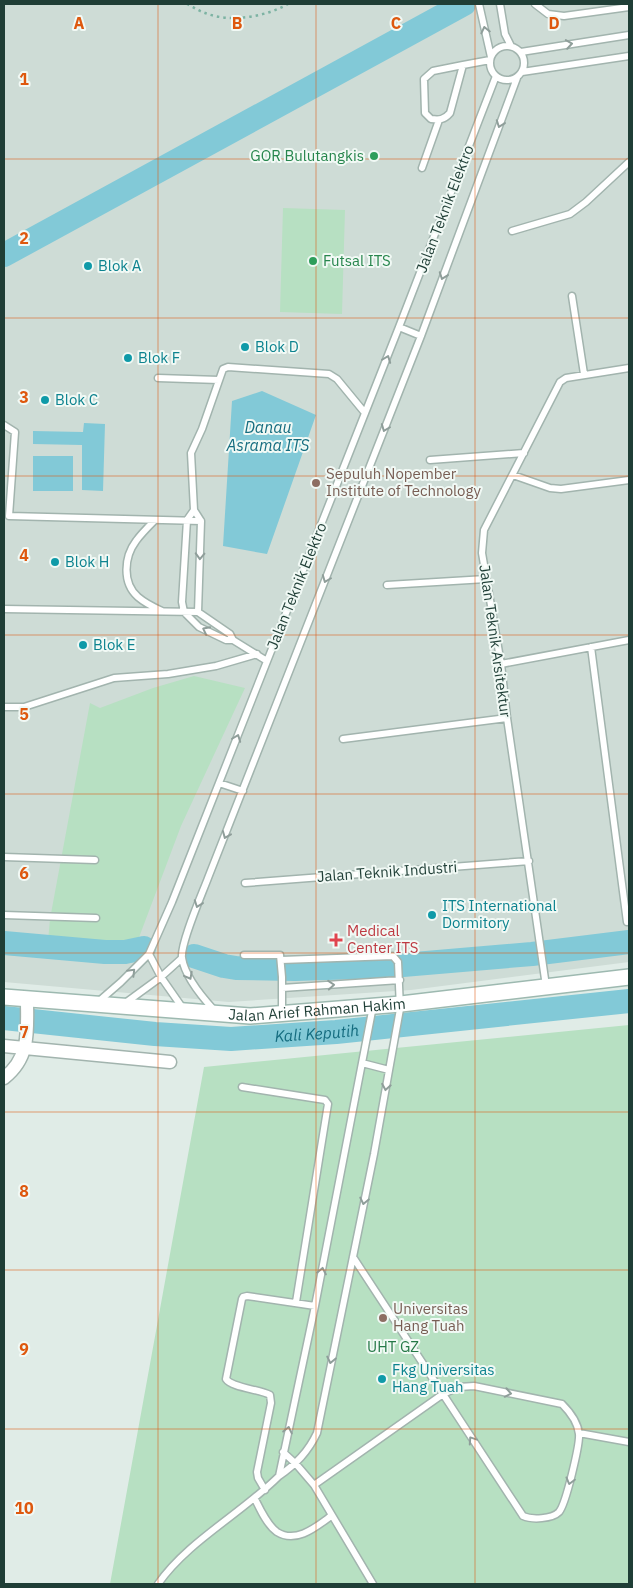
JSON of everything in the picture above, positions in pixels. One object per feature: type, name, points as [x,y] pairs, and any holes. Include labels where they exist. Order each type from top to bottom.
[{"type":"main road","name":"Jalan Arief Rahman Hakim","points":[[4,997],[27,1004],[95,1005],[250,1016],[401,1006],[629,977]]},
{"type":"street","points":[[4,1078],[20,1062],[25,1048],[27,1004]]},
{"type":"street","points":[[4,1046],[170,1062]]},
{"type":"lane","points":[[463,65],[450,113],[446,118],[439,120],[430,119],[425,113],[424,79],[433,71],[491,58],[498,49],[504,46],[511,46],[521,52],[525,66],[517,78],[510,81],[502,80],[496,76],[490,66],[491,58],[479,4]]},
{"type":"lane","points":[[500,4],[505,34],[511,46]]},
{"type":"lane","points":[[535,4],[548,14],[564,16],[629,6]]},
{"type":"lane","points":[[521,52],[629,35]]},
{"type":"lane","points":[[522,72],[629,56]]},
{"type":"lane","name":"Jalan Teknik Elektro","points":[[95,1005],[128,976],[148,954],[172,902],[496,76]]},
{"type":"lane","name":"Jalan Teknik Elektro","points":[[182,958],[182,950],[208,878],[421,336],[517,78]]},
{"type":"lane","points":[[422,168],[439,120]]},
{"type":"lane","points":[[512,231],[570,214],[586,202],[629,162]]},
{"type":"lane","points":[[572,296],[584,374]]},
{"type":"lane","points":[[399,327],[421,336]]},
{"type":"lane","points":[[198,612],[201,521],[194,510],[191,452],[202,429],[223,369],[228,367],[329,374],[337,379],[365,413]]},
{"type":"lane","name":"Jalan Teknik Arsitektur","points":[[546,987],[507,718],[501,664],[482,553],[484,530],[560,382],[566,378],[584,374],[629,368]]},
{"type":"lane","points":[[158,378],[219,380]]},
{"type":"lane","points":[[4,425],[15,432],[7,516],[201,521]]},
{"type":"lane","points":[[430,460],[524,452]]},
{"type":"lane","points":[[513,475],[550,488],[561,489],[629,480]]},
{"type":"lane","points":[[194,510],[187,520],[182,602],[184,612],[200,627],[226,640],[233,640],[268,659]]},
{"type":"lane","points":[[154,521],[136,540],[129,552],[127,566],[128,583],[137,596],[149,605],[164,612]]},
{"type":"lane","points":[[388,585],[486,579]]},
{"type":"lane","points":[[4,609],[198,612],[230,634],[233,640]]},
{"type":"lane","points":[[501,664],[629,640]]},
{"type":"lane","points":[[591,647],[627,922]]},
{"type":"lane","points":[[4,707],[24,707],[114,678],[168,674],[206,668],[259,655]]},
{"type":"lane","points":[[343,739],[507,718]]},
{"type":"lane","points":[[220,783],[243,791]]},
{"type":"lane","points":[[4,857],[95,860]]},
{"type":"lane","name":"Jalan Teknik Industri","points":[[245,883],[529,861]]},
{"type":"lane","points":[[4,915],[96,918]]},
{"type":"lane","points":[[148,954],[161,977],[186,1012]]},
{"type":"lane","points":[[244,955],[280,955],[282,1014]]},
{"type":"lane","points":[[158,1584],[178,1560],[255,1499],[278,1476],[296,1464],[310,1447],[316,1433],[374,1154],[401,1006],[398,962],[393,956],[281,962]]},
{"type":"lane","points":[[120,1007],[161,977],[182,958],[197,990],[218,1015]]},
{"type":"lane","points":[[282,988],[400,980]]},
{"type":"lane","points":[[278,1476],[315,1306],[372,1008]]},
{"type":"lane","points":[[362,1063],[389,1070]]},
{"type":"lane","points":[[242,1087],[325,1100],[328,1104],[296,1302]]},
{"type":"lane","points":[[314,1485],[444,1394],[459,1387],[474,1386],[562,1404],[570,1412],[579,1433],[574,1467],[564,1504],[559,1512],[552,1516],[527,1518],[523,1516],[444,1394],[353,1257]]},
{"type":"lane","points":[[265,1490],[258,1478],[257,1472],[271,1403],[270,1395],[263,1391],[231,1384],[226,1379],[243,1297],[296,1302],[315,1306]]},
{"type":"lane","points":[[579,1433],[629,1442]]},
{"type":"lane","points":[[283,1452],[314,1485],[372,1584]]},
{"type":"lane","points":[[255,1499],[276,1532],[284,1534],[300,1535],[311,1531],[332,1516]]},
{"type":"path","points":[[187,4],[206,14],[236,18],[264,15],[288,4]]},
{"type":"shaded area","name":"Sepuluh Nopember Institute of Technology","points":[[4,4],[629,4],[629,962],[411,990],[229,1002],[4,982]]},
{"type":"green space","name":"Futsal ITS","points":[[283,208],[345,210],[342,314],[280,312]]},
{"type":"green space","points":[[194,676],[245,688],[181,826],[135,948],[48,941],[50,919],[90,703],[100,708],[153,688]]},
{"type":"green space","name":"UHT GZ","points":[[629,1025],[629,1584],[110,1584],[204,1067]]},
{"type":"water","name":"Danau Asrama ITS","points":[[262,391],[316,415],[267,554],[223,546],[232,401]]},
{"type":"water","points":[[84,423],[105,424],[103,491],[82,490],[82,445],[33,444],[33,431],[83,432]]},
{"type":"water","points":[[33,456],[73,456],[73,491],[33,491]]},
{"type":"waterway","points":[[4,255],[464,4]]},
{"type":"waterway","name":"Kali Keputih","points":[[194,956],[236,968],[295,969],[391,966],[532,954],[629,942]]},
{"type":"waterway","name":"Kali Keputih","points":[[4,943],[105,952],[125,952],[144,948]]},
{"type":"waterway","name":"Kali Keputih","points":[[4,1018],[155,1034],[231,1039],[336,1032],[629,1001]]},
{"type":"place","name":"GOR Bulutangkis","points":[[374,156]]},
{"type":"place","name":"Futsal ITS","points":[[313,261]]},
{"type":"place","name":"Blok A","points":[[88,266]]},
{"type":"place","name":"Blok D","points":[[245,347]]},
{"type":"place","name":"Blok F","points":[[128,358]]},
{"type":"place","name":"Blok C","points":[[45,400]]},
{"type":"place","name":"Sepuluh Nopember Institute of Technology","points":[[316,483]]},
{"type":"place","name":"Blok H","points":[[55,562]]},
{"type":"place","name":"Blok E","points":[[83,645]]},
{"type":"place","name":"ITS International Dormitory","points":[[432,915]]},
{"type":"place","name":"Medical Center ITS","points":[[336,940]]},
{"type":"place","name":"Universitas Hang Tuah","points":[[383,1318]]},
{"type":"place","name":"Fkg Universitas Hang Tuah","points":[[382,1379]]}]
